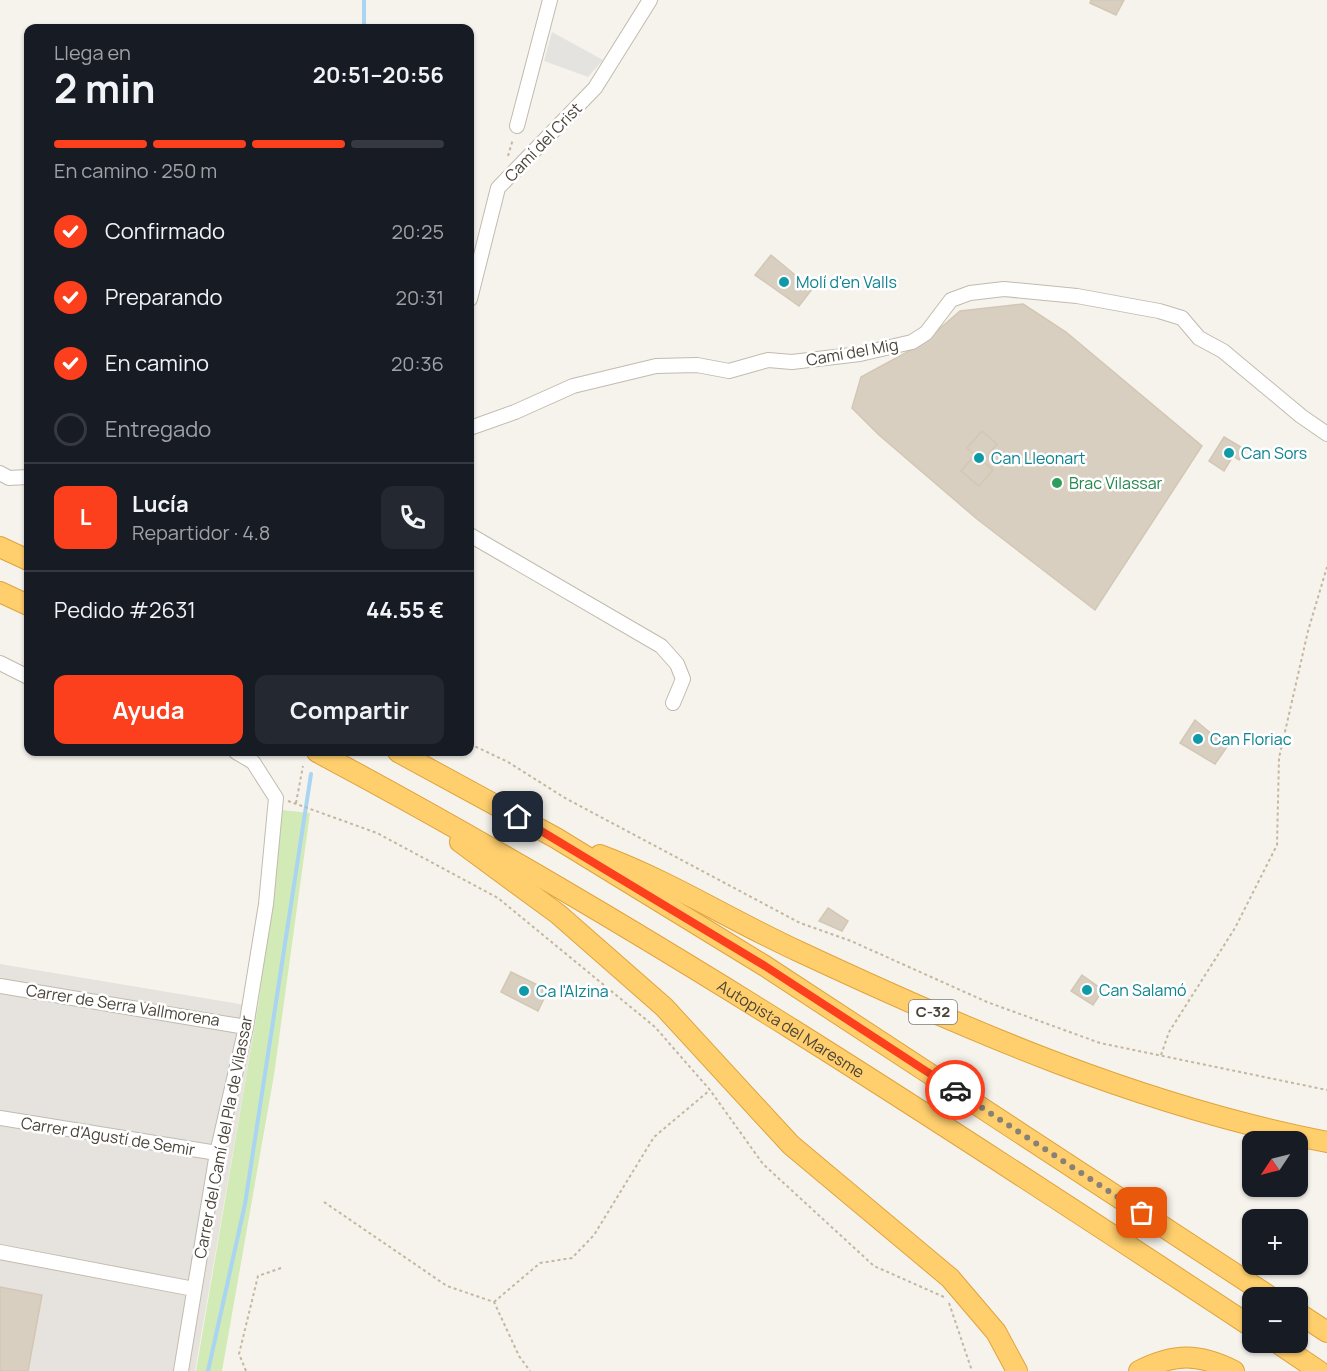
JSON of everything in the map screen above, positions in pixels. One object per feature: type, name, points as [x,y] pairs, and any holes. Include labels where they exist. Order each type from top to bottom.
[{"type":"highway","points":[[0,547],[24,558]]},
{"type":"highway","points":[[0,592],[24,603]]},
{"type":"highway","name":"Autopista del Maresme","points":[[325,756],[581,899],[971,1141],[1242,1320]]},
{"type":"highway","name":"C-32","points":[[405,756],[556,838],[765,966],[1255,1287]]},
{"type":"highway","points":[[396,794],[558,914],[664,1007],[791,1145],[950,1278],[996,1332],[1017,1371]]},
{"type":"highway","name":"C-32","points":[[556,838],[640,870],[797,951],[999,1042],[1107,1083],[1292,1135],[1327,1142]]},
{"type":"highway","points":[[1308,1320],[1327,1332]]},
{"type":"highway","points":[[1292,1353],[1319,1371]]},
{"type":"highway","points":[[1139,1371],[1179,1356],[1218,1363],[1234,1371]]},
{"type":"street","points":[[518,126],[550,0]]},
{"type":"street","name":"Camí del Crist","points":[[474,283],[498,188],[595,88],[650,0]]},
{"type":"street","name":"Camí del Mig","points":[[474,427],[573,386],[656,366],[698,365],[729,371],[768,360],[792,362],[860,354],[912,342],[926,333],[951,300],[970,293],[1004,289],[1077,296],[1159,311],[1182,318],[1199,338],[1223,351],[1301,416],[1327,434]]},
{"type":"street","points":[[0,473],[9,478],[24,477]]},
{"type":"street","points":[[474,537],[661,646],[677,664],[683,679],[673,703]]},
{"type":"street","points":[[0,663],[24,675]]},
{"type":"street","name":"Carrer del Camí del Pla de Vilassar","points":[[181,1371],[217,1154],[246,1027],[266,904],[276,798],[254,762],[243,756]]},
{"type":"street","name":"Carrer de Serra Vallmorena","points":[[0,986],[246,1027]]},
{"type":"street","name":"Carrer d'Agustí de Semir","points":[[0,1118],[217,1154]]},
{"type":"street","points":[[0,1252],[194,1289]]},
{"type":"path","points":[[1161,1055],[1169,1032],[1235,928],[1277,845],[1279,758],[1308,631],[1327,567]]},
{"type":"path","points":[[474,746],[508,762],[565,798],[800,922],[851,941],[987,1002],[1100,1043],[1327,1090]]},
{"type":"path","points":[[303,766],[296,802],[377,833],[498,898],[655,1027],[711,1090],[763,1164],[874,1266],[947,1298],[972,1371]]},
{"type":"path","points":[[494,1302],[540,1263],[572,1258],[594,1235],[654,1137],[711,1090]]},
{"type":"path","points":[[324,1202],[447,1286],[494,1302],[519,1356],[530,1371]]},
{"type":"path","points":[[246,1371],[239,1354],[258,1276],[281,1268]]},
{"type":"shaded area","points":[[552,32],[603,60],[588,77],[544,61]]},
{"type":"shaded area","points":[[0,964],[258,1007],[195,1371],[0,1371]]},
{"type":"green space","points":[[282,810],[310,813],[274,1075],[222,1371],[196,1371],[258,1007]]},
{"type":"building","points":[[1091,0],[1124,0],[1116,15],[1090,3]]},
{"type":"building","name":"Molí d'en Valls","points":[[771,255],[812,289],[799,306],[755,275]]},
{"type":"building","name":"Brac Vilassar","points":[[1023,304],[1066,332],[1202,446],[1095,610],[977,519],[879,435],[852,408],[861,377],[922,344],[960,311]]},
{"type":"building","name":"Can Lleonart","points":[[982,431],[997,444],[983,461],[993,470],[979,486],[961,471],[975,455],[967,448]]},
{"type":"building","name":"Can Sors","points":[[1224,437],[1246,450],[1239,460],[1233,456],[1224,471],[1209,461]]},
{"type":"building","name":"Can Floriac","points":[[1195,720],[1227,747],[1215,764],[1180,743]]},
{"type":"building","points":[[828,908],[848,921],[842,931],[819,921]]},
{"type":"building","name":"Ca l'Alzina","points":[[511,972],[548,990],[538,1011],[501,992]]},
{"type":"building","name":"Can Salamó","points":[[1082,975],[1103,990],[1093,1005],[1071,991]]},
{"type":"building","points":[[0,1287],[42,1295],[28,1371],[0,1371]]},
{"type":"waterway","points":[[364,0],[364,24]]},
{"type":"waterway","points":[[208,1371],[245,1204],[311,774]]},
{"type":"way so far","points":[[955,1090],[1142,1213]]},
{"type":"place","name":"Molí d'en Valls","points":[[784,282]]},
{"type":"place","name":"Can Sors","points":[[1229,453]]},
{"type":"place","name":"Can Lleonart","points":[[979,458]]},
{"type":"place","name":"Brac Vilassar","points":[[1057,483]]},
{"type":"place","name":"Can Floriac","points":[[1198,739]]},
{"type":"place","name":"Can Salamó","points":[[1087,990]]},
{"type":"place","name":"Ca l'Alzina","points":[[524,991]]},
{"type":"route","points":[[518,817],[765,966],[955,1090]]}]
